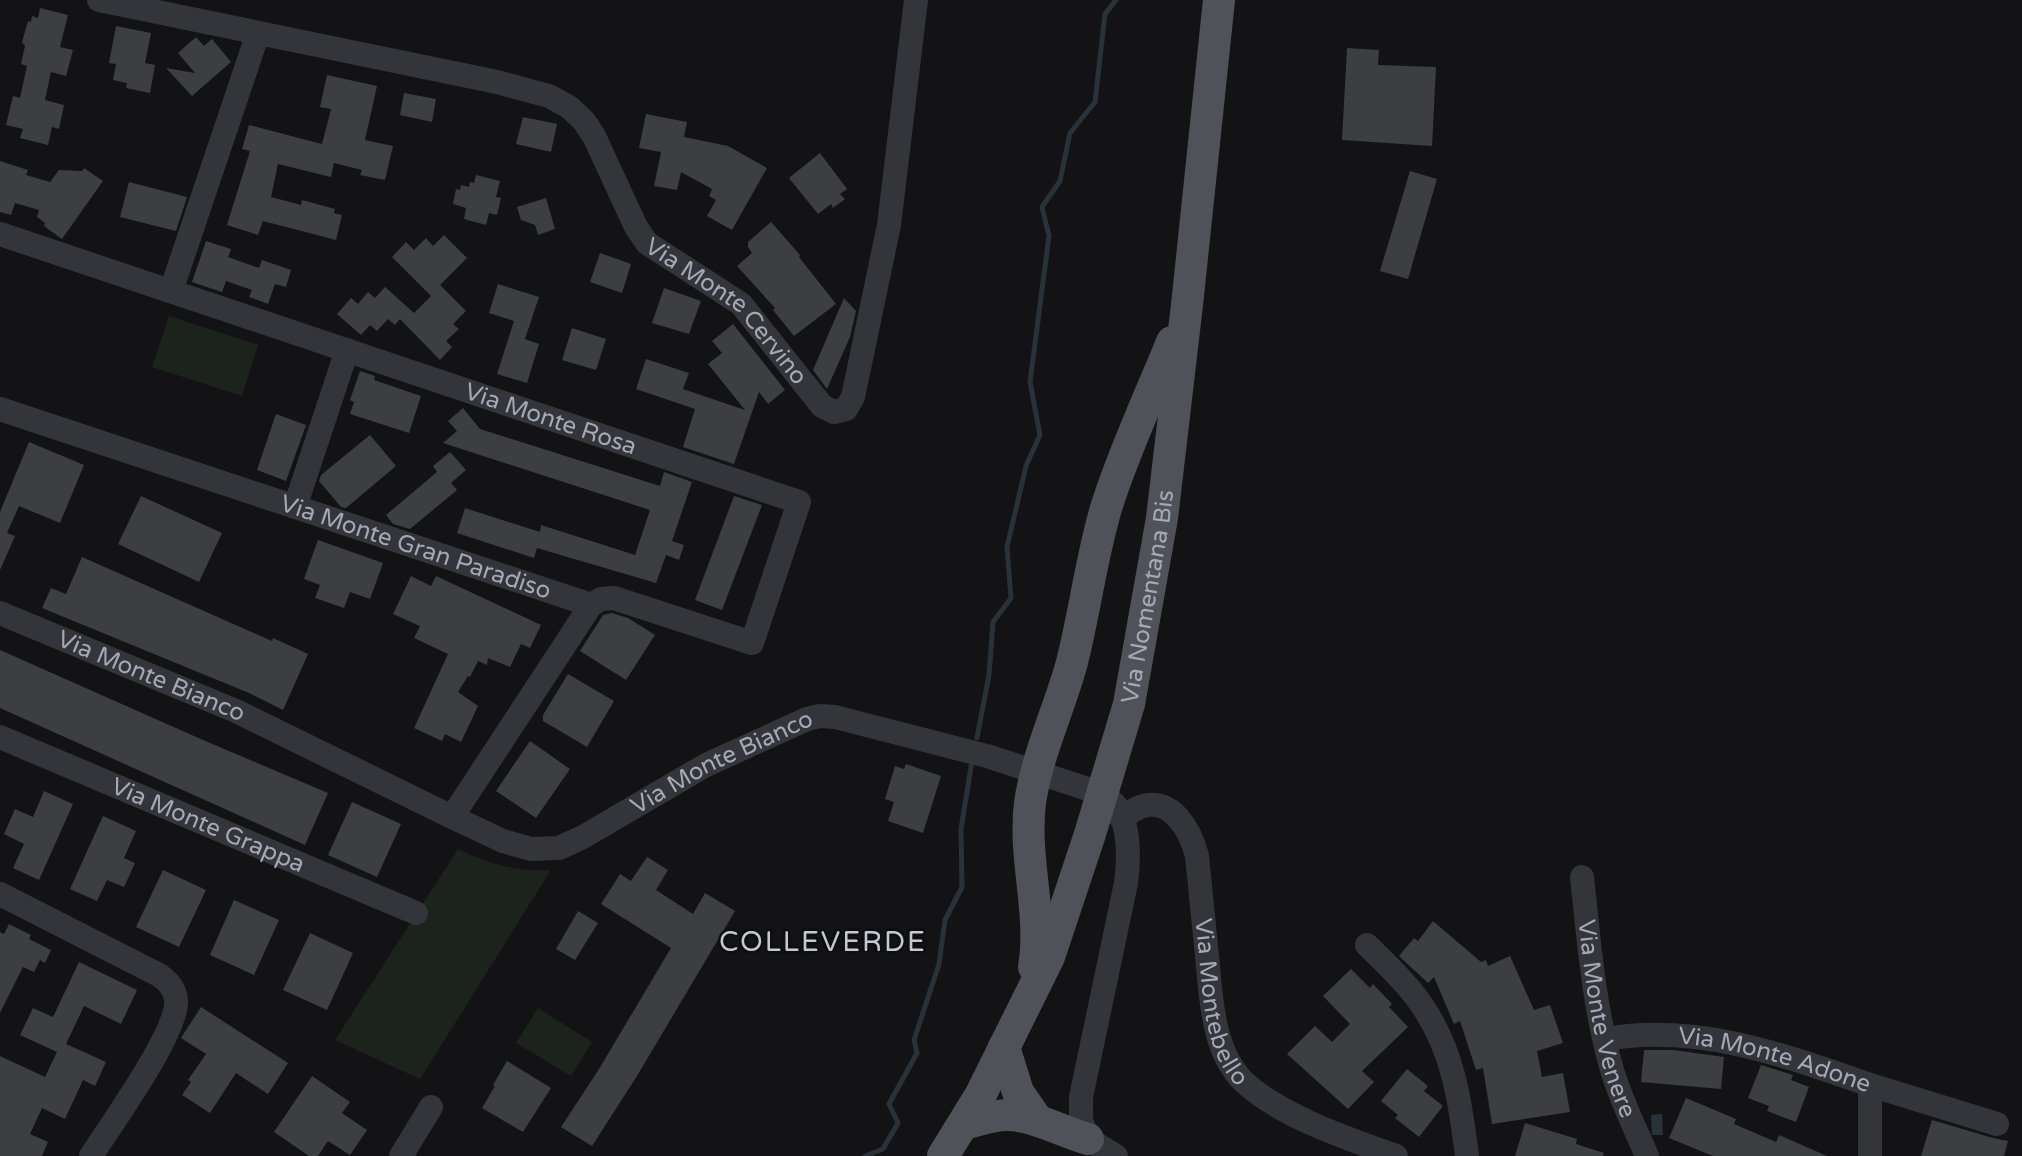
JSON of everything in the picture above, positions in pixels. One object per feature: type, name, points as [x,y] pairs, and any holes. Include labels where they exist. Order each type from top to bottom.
[{"type":"main road","name":"Via Nomentana Bis","points":[[943,1156],[963,1124],[1049,957],[1129,704],[1162,518],[1219,0]]},
{"type":"main road","points":[[1030,995],[1036,928],[1029,855],[1030,805],[1037,771],[1074,653],[1106,509],[1120,467],[1187,305]]},
{"type":"main road","points":[[1004,1047],[1018,1092],[1038,1121]]},
{"type":"main road","points":[[963,1124],[1010,1115],[1038,1121],[1083,1148]]},
{"type":"street","name":"Via Monte Cervino","points":[[99,0],[514,86],[549,96],[569,107],[584,121],[594,136],[636,227],[647,243],[741,304],[822,406],[832,412],[848,407],[855,393],[889,225],[916,0]]},
{"type":"street","points":[[171,291],[258,33]]},
{"type":"street","name":"Via Monte Rosa","points":[[0,234],[799,502],[752,643],[614,597],[601,599],[591,605]]},
{"type":"street","points":[[295,507],[347,351]]},
{"type":"street","name":"Via Monte Gran Paradiso","points":[[0,409],[591,605]]},
{"type":"street","points":[[452,817],[591,605]]},
{"type":"street","name":"Via Monte Bianco","points":[[0,613],[236,711],[452,817],[531,849],[559,848],[583,838],[706,765],[807,719],[820,716],[886,729],[1037,771],[1097,792],[1110,799],[1117,807],[1129,857],[1082,1097],[1083,1148]]},
{"type":"street","name":"Via Monte Grappa","points":[[0,737],[416,913]]},
{"type":"street","name":"Via Montebello","points":[[1121,818],[1142,806],[1161,807],[1178,817],[1191,836],[1197,856],[1213,1012],[1224,1050],[1237,1074],[1264,1097],[1308,1121],[1396,1156]]},
{"type":"street","name":"Via Monte Venere","points":[[1582,877],[1592,968],[1606,1039],[1617,1084],[1647,1156]]},
{"type":"street","points":[[0,894],[159,975],[176,996],[176,1010],[163,1042],[91,1156]]},
{"type":"street","points":[[1367,945],[1412,992],[1437,1031],[1455,1074],[1467,1156]]},
{"type":"street","name":"Via Monte Adone","points":[[1606,1039],[1657,1033],[1737,1043],[1779,1054],[1870,1085],[1870,1156]]},
{"type":"street","points":[[1870,1085],[1997,1124]]},
{"type":"street","points":[[401,1156],[431,1107]]},
{"type":"street","points":[[1083,1148],[1116,1156]]},
{"type":"shaded area","points":[[169,316],[258,345],[242,396],[152,367]]},
{"type":"shaded area","points":[[458,849],[503,866],[551,870],[420,1079],[335,1040]]},
{"type":"shaded area","points":[[538,1008],[592,1042],[571,1076],[516,1043]]},
{"type":"shaded area","points":[[1662,1114],[1663,1135],[1652,1135],[1651,1115]]},
{"type":"building","points":[[40,8],[68,15],[60,47],[73,50],[66,76],[51,72],[45,100],[64,105],[59,129],[52,127],[48,145],[20,138],[23,129],[6,125],[13,96],[20,98],[27,66],[21,64],[25,46],[22,42],[28,21],[31,22],[32,16],[38,18]]},
{"type":"building","points":[[116,26],[151,33],[145,63],[155,65],[150,93],[126,88],[127,83],[113,80],[116,64],[109,63]]},
{"type":"building","points":[[196,37],[204,46],[212,39],[231,62],[192,96],[166,68],[195,73],[178,53]]},
{"type":"building","points":[[1347,48],[1379,50],[1378,65],[1436,67],[1432,146],[1342,140]]},
{"type":"building","points":[[327,75],[377,86],[365,140],[393,146],[385,180],[360,175],[362,170],[334,163],[331,177],[278,164],[271,197],[301,205],[302,200],[335,209],[334,213],[342,215],[336,240],[263,221],[258,235],[227,225],[250,151],[242,149],[249,125],[322,144],[331,109],[320,107]]},
{"type":"building","points":[[404,93],[436,99],[432,122],[400,115]]},
{"type":"building","points":[[646,114],[687,122],[684,137],[728,146],[767,168],[732,230],[707,216],[716,200],[709,196],[712,189],[681,172],[677,190],[654,186],[661,152],[639,148]]},
{"type":"building","points":[[523,117],[557,124],[551,152],[516,144]]},
{"type":"building","points":[[820,153],[847,189],[840,194],[845,199],[833,208],[831,204],[818,214],[789,178]]},
{"type":"building","points":[[0,161],[28,170],[26,175],[50,182],[59,170],[82,171],[84,168],[103,181],[62,239],[44,226],[45,223],[37,217],[39,210],[15,203],[11,215],[0,212]]},
{"type":"building","points":[[1410,171],[1437,179],[1408,279],[1380,271]]},
{"type":"building","points":[[476,175],[500,181],[496,197],[501,198],[497,215],[489,213],[486,225],[464,219],[466,208],[453,204],[456,189],[460,190],[461,185],[469,187],[470,182],[474,183]]},
{"type":"building","points":[[129,182],[187,197],[176,231],[120,217]]},
{"type":"building","points":[[546,198],[555,229],[538,235],[535,225],[521,220],[517,207]]},
{"type":"building","points":[[771,222],[800,255],[836,304],[794,336],[773,310],[775,308],[737,266],[752,253],[748,242]]},
{"type":"building","points":[[444,235],[467,258],[440,285],[466,311],[453,324],[459,329],[446,341],[452,347],[440,360],[400,319],[395,325],[388,319],[377,331],[370,325],[361,335],[337,314],[351,298],[358,304],[368,292],[375,298],[385,287],[414,313],[431,296],[392,257],[406,242],[414,250],[426,238],[433,246]]},
{"type":"building","points":[[206,241],[231,249],[228,257],[259,268],[262,260],[291,270],[286,287],[275,284],[268,304],[249,297],[252,290],[226,281],[222,292],[192,282]]},
{"type":"building","points":[[600,253],[631,264],[622,293],[590,282]]},
{"type":"building","points":[[498,284],[539,297],[525,339],[539,344],[527,383],[497,374],[514,321],[489,313]]},
{"type":"building","points":[[664,288],[701,301],[689,334],[652,323]]},
{"type":"building","points":[[844,298],[856,311],[850,337],[827,389],[813,370]]},
{"type":"building","points":[[733,324],[785,390],[768,404],[759,392],[734,464],[683,447],[695,409],[636,389],[646,359],[689,373],[683,389],[745,410],[708,364],[722,353],[712,341]]},
{"type":"building","points":[[572,328],[606,339],[596,370],[562,360]]},
{"type":"building","points":[[360,371],[375,376],[374,380],[421,396],[409,433],[350,414],[354,402],[350,400]]},
{"type":"building","points":[[463,408],[480,429],[660,486],[664,472],[692,482],[672,541],[684,545],[679,560],[666,555],[656,583],[537,548],[534,558],[457,533],[465,508],[540,532],[541,525],[635,555],[650,510],[443,443],[457,431],[448,421]]},
{"type":"building","points":[[276,414],[306,425],[286,481],[257,470]]},
{"type":"building","points":[[370,435],[396,466],[346,508],[341,507],[319,481],[321,475]]},
{"type":"building","points":[[29,442],[84,465],[60,523],[19,506],[7,533],[15,536],[0,570],[0,512]]},
{"type":"building","points":[[450,452],[466,470],[451,483],[457,490],[410,529],[393,524],[386,515],[437,472],[433,466]]},
{"type":"building","points":[[141,496],[222,533],[199,582],[118,544]]},
{"type":"building","points":[[734,496],[762,505],[722,610],[695,600]]},
{"type":"building","points":[[318,540],[383,563],[370,599],[350,592],[344,608],[315,598],[320,585],[304,579]]},
{"type":"building","points":[[82,557],[272,641],[273,638],[308,654],[283,710],[249,693],[42,608],[51,588],[66,594]]},
{"type":"building","points":[[411,576],[431,586],[436,576],[541,625],[530,648],[521,644],[510,667],[488,658],[487,665],[478,661],[458,692],[478,706],[461,742],[445,734],[442,741],[414,728],[448,654],[414,638],[420,626],[393,614]]},
{"type":"building","points":[[612,613],[628,618],[655,635],[626,680],[580,651],[603,615]]},
{"type":"building","points":[[0,650],[328,793],[305,845],[0,708]]},
{"type":"building","points":[[568,674],[614,701],[587,747],[543,721],[543,715]]},
{"type":"building","points":[[530,741],[570,769],[536,818],[496,791]]},
{"type":"building","points":[[906,764],[941,776],[923,833],[888,821],[894,802],[885,799],[895,766],[904,769]]},
{"type":"building","points":[[44,791],[73,804],[39,880],[13,868],[24,844],[4,834],[15,809],[33,817]]},
{"type":"building","points":[[352,802],[401,824],[377,877],[328,855]]},
{"type":"building","points":[[103,816],[136,831],[124,858],[135,863],[124,887],[107,880],[97,901],[70,889]]},
{"type":"building","points":[[647,857],[668,870],[656,890],[693,914],[705,893],[735,911],[592,1146],[561,1127],[671,948],[601,904],[620,874],[631,881]]},
{"type":"building","points":[[163,870],[206,890],[179,947],[136,927]]},
{"type":"building","points":[[234,900],[279,920],[254,975],[210,955]]},
{"type":"building","points":[[578,911],[598,923],[575,960],[556,949]]},
{"type":"building","points":[[1433,921],[1481,962],[1486,960],[1488,966],[1510,956],[1534,1010],[1550,1005],[1563,1043],[1537,1051],[1542,1077],[1563,1073],[1570,1112],[1492,1124],[1483,1068],[1476,1070],[1460,1021],[1454,1024],[1434,977],[1428,983],[1399,956],[1414,938],[1418,941]]},
{"type":"building","points":[[9,924],[31,935],[29,939],[51,950],[45,963],[40,960],[34,972],[23,967],[0,1013],[0,932],[4,934]]},
{"type":"building","points":[[310,933],[353,953],[327,1010],[283,990]]},
{"type":"building","points":[[79,962],[137,990],[121,1024],[84,1006],[66,1044],[106,1062],[95,1086],[83,1080],[65,1119],[42,1108],[30,1134],[48,1142],[42,1156],[0,1156],[0,1056],[45,1077],[57,1052],[20,1035],[33,1008],[53,1017]]},
{"type":"building","points":[[1351,969],[1370,988],[1373,984],[1392,1004],[1389,1007],[1408,1027],[1362,1071],[1374,1082],[1348,1109],[1287,1054],[1315,1026],[1332,1042],[1350,1024],[1323,996]]},
{"type":"building","points":[[201,1007],[288,1063],[268,1094],[236,1073],[210,1113],[182,1095],[191,1082],[188,1080],[206,1054],[181,1038]]},
{"type":"building","points":[[1644,1050],[1673,1050],[1724,1057],[1721,1089],[1641,1082]]},
{"type":"building","points":[[507,1061],[551,1088],[523,1132],[482,1108]]},
{"type":"building","points":[[1761,1065],[1793,1075],[1791,1080],[1809,1087],[1796,1122],[1767,1111],[1769,1106],[1748,1098]]},
{"type":"building","points":[[1407,1069],[1428,1086],[1424,1091],[1443,1106],[1419,1137],[1395,1118],[1398,1115],[1381,1101]]},
{"type":"building","points":[[312,1076],[350,1102],[342,1113],[367,1130],[350,1155],[328,1141],[318,1156],[309,1156],[274,1132]]},
{"type":"building","points":[[1686,1098],[1736,1119],[1734,1124],[1776,1142],[1779,1135],[1827,1156],[1713,1156],[1669,1138]]},
{"type":"building","points":[[1932,1120],[2008,1141],[2004,1156],[1921,1156]]},
{"type":"building","points":[[1525,1123],[1577,1139],[1576,1144],[1604,1153],[1603,1156],[1515,1156]]},
{"type":"waterway","points":[[977,738],[989,675],[993,622],[1011,598],[1007,547],[1026,466],[1040,435],[1030,382],[1049,236],[1042,207],[1060,181],[1070,133],[1095,102],[1105,14],[1116,0]]},
{"type":"waterway","points":[[865,1156],[883,1149],[898,1123],[889,1104],[917,1053],[914,1040],[939,964],[945,920],[962,887],[961,829],[972,761]]},
{"type":"district","name":"COLLEVERDE","points":[[823,942]]}]
